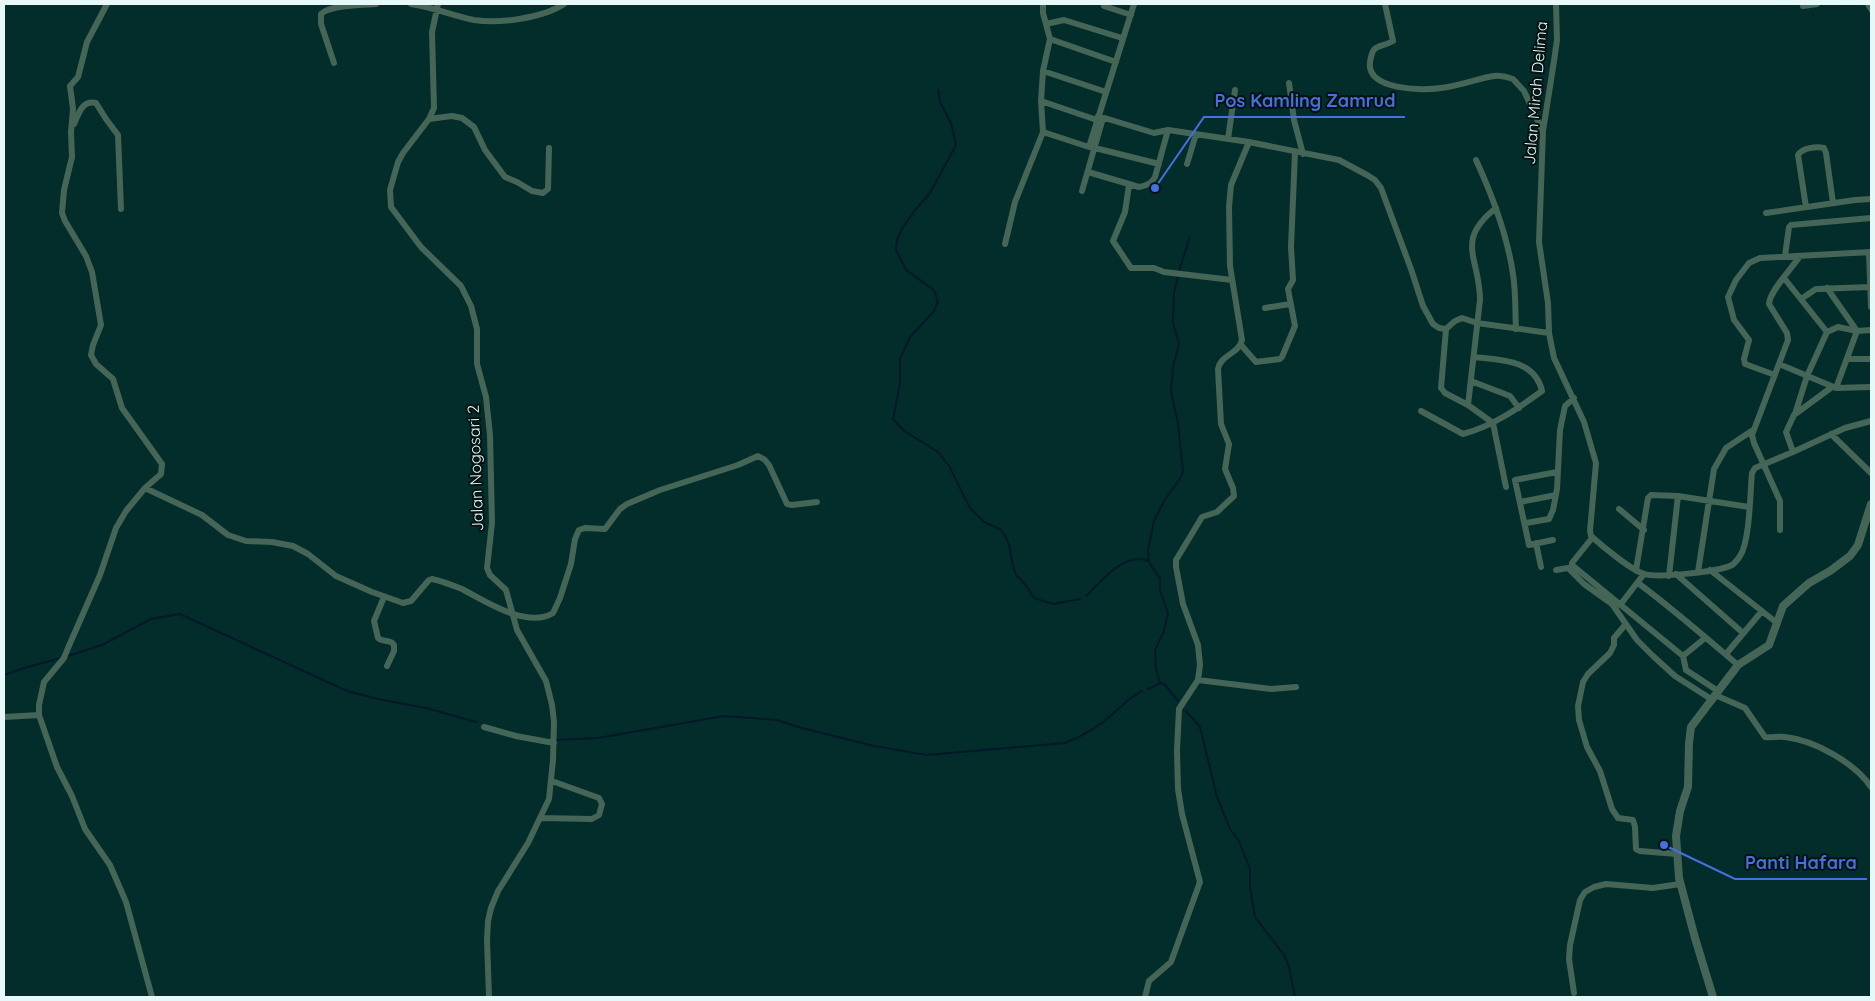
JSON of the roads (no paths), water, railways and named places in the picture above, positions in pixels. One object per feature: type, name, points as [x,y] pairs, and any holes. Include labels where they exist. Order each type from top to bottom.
[{"type":"street","points":[[107,4],[87,42],[78,77],[70,86],[73,110],[71,132],[72,157],[64,190],[62,213],[86,256],[92,272],[101,325],[93,345],[92,355],[96,364],[113,379],[122,408],[162,464],[161,474],[145,488],[116,528],[100,575],[64,658],[44,682],[38,705],[39,715],[57,767],[72,796],[85,829],[110,866],[126,902],[152,997]]},
{"type":"street","points":[[334,63],[321,24],[321,14],[324,10],[332,8],[376,4]]},
{"type":"street","points":[[411,4],[437,6],[475,20],[492,21],[531,16],[558,8],[564,4]]},
{"type":"street","points":[[1005,244],[1015,202],[1044,132],[1043,71],[1050,39],[1043,13],[1043,4]]},
{"type":"street","points":[[1082,192],[1106,92],[1134,4]]},
{"type":"street","points":[[1386,4],[1393,41],[1377,46],[1372,52],[1370,70],[1374,78],[1391,85],[1421,89],[1454,86],[1496,76],[1513,79],[1524,91],[1543,131]]},
{"type":"street","name":"Jalan Mirah Delima","points":[[1556,4],[1555,54],[1543,131],[1539,242],[1548,303],[1549,333],[1554,358],[1584,422],[1596,463],[1591,536]]},
{"type":"street","points":[[1803,6],[1817,4]]},
{"type":"street","points":[[1868,4],[1871,8]]},
{"type":"street","name":"Jalan Nogosari 2","points":[[437,6],[432,32],[434,108],[429,119],[402,153],[398,162],[390,190],[391,207],[421,247],[461,286],[471,306],[477,329],[477,364],[486,397],[490,435],[492,523],[486,568],[490,575],[506,590],[511,613],[522,641],[546,681],[552,705],[554,743],[549,799],[528,843],[498,891],[491,908],[488,921],[489,997]]},
{"type":"street","points":[[1104,6],[1131,14]]},
{"type":"street","points":[[1046,24],[1064,20],[1122,38]]},
{"type":"street","points":[[1050,39],[1116,62]]},
{"type":"street","points":[[1043,71],[1106,92]]},
{"type":"street","points":[[1289,83],[1294,120],[1303,154]]},
{"type":"street","points":[[1228,139],[1235,90]]},
{"type":"street","points":[[1042,101],[1100,116],[1154,133],[1168,130],[1196,134],[1249,142],[1339,160],[1374,180],[1381,188],[1402,242],[1423,306],[1433,324],[1446,332]]},
{"type":"street","points":[[71,132],[81,107],[86,103],[96,103],[118,136],[121,209]]},
{"type":"street","points":[[429,119],[458,116],[466,121],[477,131],[485,150],[502,174],[535,192],[543,193],[548,189],[549,148]]},
{"type":"street","points":[[1088,172],[1139,187],[1150,183],[1155,177],[1168,130]]},
{"type":"street","points":[[1044,132],[1092,148],[1159,164]]},
{"type":"street","points":[[1186,164],[1196,134]]},
{"type":"street","points":[[1146,997],[1150,981],[1171,962],[1200,882],[1182,814],[1178,789],[1177,750],[1179,710],[1198,680],[1200,670],[1198,645],[1183,604],[1176,560],[1202,518],[1217,512],[1234,496],[1233,488],[1225,469],[1229,444],[1221,424],[1218,369],[1221,360],[1239,349],[1241,345],[1242,334],[1232,280],[1229,196],[1234,174],[1249,142]]},
{"type":"street","points":[[1806,207],[1798,156],[1803,150],[1820,147],[1824,148],[1826,153],[1834,203]]},
{"type":"street","points":[[1241,345],[1256,362],[1280,359],[1295,326],[1288,289],[1293,280],[1291,247],[1295,152]]},
{"type":"street","points":[[1476,160],[1496,208],[1513,274],[1516,329]]},
{"type":"street","points":[[1129,185],[1125,212],[1113,241],[1131,268],[1154,268],[1164,272],[1232,280]]},
{"type":"street","points":[[1766,213],[1871,199]]},
{"type":"street","points":[[1468,405],[1480,293],[1473,263],[1473,235],[1479,223],[1496,208]]},
{"type":"street","points":[[1785,256],[1787,233],[1792,225],[1871,218]]},
{"type":"street","points":[[1775,375],[1751,368],[1745,364],[1744,360],[1749,340],[1734,320],[1728,300],[1736,280],[1748,264],[1760,258],[1870,252],[1871,307]]},
{"type":"street","points":[[1780,530],[1780,501],[1753,441],[1753,430],[1788,343],[1788,336],[1769,305],[1769,301],[1773,292],[1800,256]]},
{"type":"street","points":[[1784,278],[1827,332]]},
{"type":"street","points":[[1801,299],[1812,290],[1870,287]]},
{"type":"street","points":[[1827,288],[1857,332]]},
{"type":"street","points":[[1265,308],[1290,304]]},
{"type":"street","points":[[1506,487],[1493,423],[1468,405],[1445,393],[1441,388],[1446,332],[1455,321],[1462,318],[1477,323],[1549,333]]},
{"type":"street","points":[[1793,452],[1786,432],[1795,414],[1807,376],[1827,332],[1838,327],[1857,332],[1871,330]]},
{"type":"street","points":[[1795,414],[1834,387],[1857,332]]},
{"type":"street","points":[[1421,411],[1463,434],[1493,423],[1519,408],[1542,391],[1535,376],[1528,368],[1511,361],[1474,357]]},
{"type":"street","points":[[1847,359],[1871,359]]},
{"type":"street","points":[[1779,364],[1834,387],[1871,387]]},
{"type":"street","points":[[1471,382],[1510,396],[1519,408]]},
{"type":"street","points":[[1526,523],[1549,519],[1556,495],[1560,430],[1565,406],[1574,398]]},
{"type":"street","points":[[1715,695],[1686,670],[1683,656],[1572,565],[1572,563],[1591,536],[1644,574],[1698,572],[1732,564],[1740,556],[1745,542],[1752,473],[1755,468],[1855,424],[1871,421]]},
{"type":"street","points":[[1698,572],[1714,469],[1723,452],[1753,430]]},
{"type":"street","points":[[1831,434],[1871,473]]},
{"type":"street","points":[[145,488],[202,515],[228,535],[246,541],[283,544],[302,550],[336,576],[384,597],[408,603],[428,580],[432,579],[451,584],[486,604],[511,613],[537,617],[553,613],[571,564],[575,539],[579,530],[585,528],[605,529],[620,509],[627,504],[660,490],[738,465],[758,456],[769,465],[787,504],[792,506],[817,502]]},
{"type":"street","points":[[1553,540],[1529,544],[1526,523],[1515,480],[1557,472]]},
{"type":"street","points":[[1520,502],[1556,495]]},
{"type":"street","points":[[1636,570],[1649,496],[1678,496],[1749,507]]},
{"type":"street","points":[[1673,574],[1678,496]]},
{"type":"street","points":[[1713,997],[1699,955],[1680,884],[1677,854],[1676,836],[1680,811],[1688,787],[1688,743],[1691,727],[1738,665],[1769,645],[1783,606],[1809,583],[1844,561],[1854,551],[1858,545],[1871,504]]},
{"type":"street","points":[[1619,509],[1644,530]]},
{"type":"street","points":[[1536,543],[1541,567]]},
{"type":"street","points":[[1556,570],[1568,568],[1584,584],[1612,604],[1625,624],[1648,651],[1675,676],[1745,708],[1765,736],[1806,741],[1853,767],[1871,787]]},
{"type":"street","points":[[1710,570],[1777,623]]},
{"type":"street","points":[[1620,605],[1644,574]]},
{"type":"street","points":[[1673,574],[1743,633]]},
{"type":"street","points":[[1638,583],[1694,626],[1705,638],[1738,665]]},
{"type":"street","points":[[384,597],[374,624],[378,638],[382,641],[391,642],[394,645],[394,650],[387,666]]},
{"type":"street","points":[[1726,654],[1762,611]]},
{"type":"street","points":[[1625,624],[1614,638],[1614,645],[1610,653],[1588,674],[1583,682],[1578,706],[1580,720],[1587,747],[1600,771],[1612,809],[1618,818],[1633,820],[1636,849],[1640,851],[1677,854]]},
{"type":"street","points":[[1683,656],[1705,638]]},
{"type":"street","points":[[1198,680],[1271,690],[1296,687]]},
{"type":"street","points":[[4,717],[39,715]]},
{"type":"street","points":[[484,727],[516,736],[554,743]]},
{"type":"street","points":[[541,818],[592,819],[599,815],[602,804],[599,798],[552,781]]},
{"type":"street","points":[[1574,993],[1569,959],[1570,945],[1580,900],[1585,892],[1606,884],[1653,888],[1680,884]]},
{"type":"waterway","points":[[938,90],[940,102],[951,123],[956,145],[930,193],[902,229],[897,239],[896,250],[906,270],[934,290],[938,302],[934,311],[910,337],[900,359],[900,384],[893,419],[903,430],[938,452],[949,466],[970,508],[984,522],[1000,529],[1004,534],[1009,544],[1016,575],[1026,585],[1034,598],[1053,604],[1080,599]]},
{"type":"waterway","points":[[1179,271],[1190,237]]},
{"type":"waterway","points":[[1160,683],[1156,669],[1155,650],[1164,631],[1168,613],[1160,591],[1160,579],[1149,562],[1148,550],[1154,521],[1183,471],[1178,424],[1171,391],[1173,367],[1179,344],[1173,323],[1174,293],[1178,276]]},
{"type":"waterway","points":[[1086,596],[1105,577],[1122,564],[1130,560],[1148,561]]},
{"type":"waterway","points":[[68,656],[102,645],[151,619],[180,614],[347,691],[426,708],[476,722]]},
{"type":"waterway","points":[[4,675],[61,658]]},
{"type":"waterway","points":[[1148,689],[1160,683],[1164,684],[1178,701]]},
{"type":"waterway","points":[[554,740],[598,738],[724,716],[777,720],[874,746],[927,755],[1065,743],[1085,734],[1109,718],[1131,698],[1142,691]]},
{"type":"waterway","points":[[1186,711],[1200,727],[1217,797],[1230,829],[1239,841],[1250,869],[1250,887],[1255,917],[1284,955],[1289,967],[1295,997]]},
{"type":"place","name":"Pos Kamling Zamrud","points":[[1155,188]]},
{"type":"place","name":"Panti Hafara","points":[[1664,845]]}]
